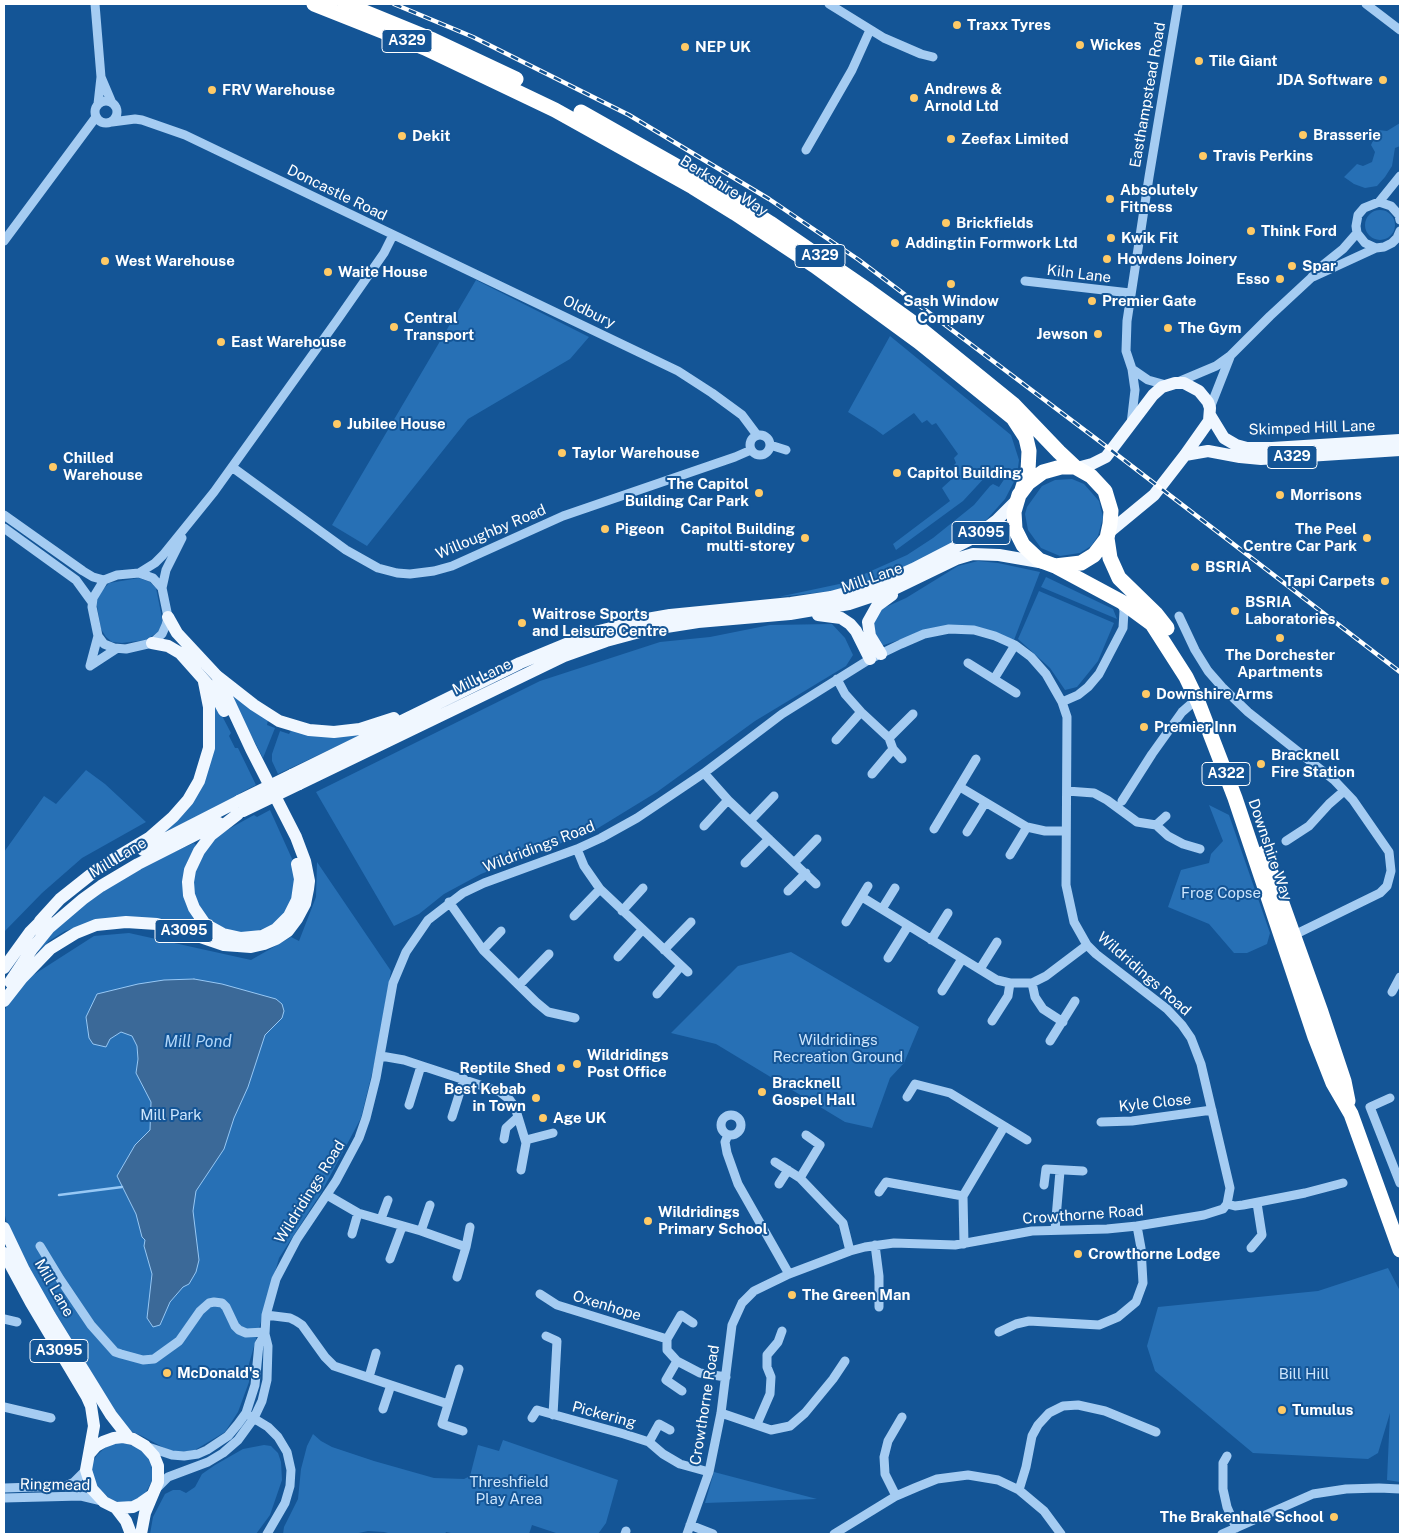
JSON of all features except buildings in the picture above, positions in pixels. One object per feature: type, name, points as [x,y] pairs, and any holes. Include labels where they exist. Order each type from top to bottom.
[{"type":"highway","name":"Berkshire Way","points":[[314,4],[501,78]]},
{"type":"highway","name":"Berkshire Way","points":[[345,4],[389,21],[501,78],[581,112],[660,155],[763,218],[912,322],[1013,404],[1076,468]]},
{"type":"highway","name":"Berkshire Way","points":[[531,92],[735,213],[852,292],[958,372],[1007,412],[1023,431],[1030,457],[1028,471],[1019,496]]},
{"type":"highway","points":[[1062,467],[1076,468],[1097,481],[1108,496],[1111,511],[1107,536],[1090,558],[1075,564],[1050,565],[1028,550],[1017,535],[1014,516],[1019,496],[1034,478],[1043,472],[1062,467]]},
{"type":"highway","name":"Downshire Way","points":[[1107,536],[1110,558],[1119,578],[1164,623],[1184,654],[1205,694],[1224,740],[1288,938],[1315,1037],[1333,1083],[1351,1114],[1400,1250]]},
{"type":"highway","name":"Downshire Way","points":[[1050,565],[1122,602],[1152,624],[1184,673],[1198,702],[1288,938]]},
{"type":"main road","points":[[1076,468],[1092,464],[1106,457],[1152,395],[1172,384]]},
{"type":"main road","name":"A329","points":[[1172,384],[1189,385],[1199,391],[1205,398],[1210,412]]},
{"type":"main road","points":[[1107,536],[1154,495],[1207,426],[1210,412]]},
{"type":"main road","name":"Skimped Hill Lane","points":[[1210,412],[1224,438],[1236,445],[1247,448],[1400,440]]},
{"type":"main road","name":"Skimped Hill Lane","points":[[1185,455],[1208,451],[1260,459],[1400,450]]},
{"type":"main road","name":"Mill Lane","points":[[4,994],[18,968],[40,939],[58,920],[101,886],[240,808],[428,708],[547,651],[595,632],[619,625],[688,613],[791,603],[830,597],[882,583],[973,538],[997,520],[1019,496]]},
{"type":"main road","name":"Mill Lane","points":[[295,779],[544,665],[586,647],[626,635],[698,622],[790,614],[848,604],[880,595],[956,559],[973,554],[999,555],[1050,565]]},
{"type":"main road","points":[[876,657],[868,627],[870,618],[874,609],[881,602],[908,583]]},
{"type":"main road","points":[[790,614],[841,618],[856,631],[876,657]]},
{"type":"main road","name":"A3095","points":[[168,617],[177,633],[217,676],[248,701],[290,725],[309,730],[334,732],[360,729],[428,708]]},
{"type":"main road","name":"A3095","points":[[152,643],[164,644],[177,650],[203,678],[217,697],[285,833],[299,872],[298,895],[286,920],[270,933],[247,938],[228,936],[205,924],[194,908],[188,888],[190,870],[199,851],[211,835],[240,808]]},
{"type":"main road","name":"A3095","points":[[4,1002],[22,978],[50,949],[76,933],[96,925],[126,922],[157,924],[224,945],[251,947],[276,939],[288,930],[297,919],[305,904],[308,890],[309,881],[305,861],[296,837],[251,749],[217,676]]},
{"type":"main road","name":"A3095","points":[[40,921],[60,899],[99,868],[150,838],[173,818],[188,800],[199,781],[209,748],[209,707],[203,678]]},
{"type":"main road","name":"Mill Lane","points":[[4,968],[40,921],[108,869],[176,832],[240,808]]},
{"type":"main road","name":"Mill Lane","points":[[4,1228],[24,1270],[50,1316],[111,1415],[129,1438],[145,1446]]},
{"type":"main road","name":"Mill Lane","points":[[4,1253],[31,1303],[87,1397],[93,1412],[94,1426],[86,1470]]},
{"type":"main road","points":[[89,1454],[96,1446],[108,1440],[119,1437],[129,1438]]},
{"type":"main road","points":[[141,1534],[145,1513],[158,1476],[157,1463],[145,1446]]},
{"type":"main road","points":[[86,1470],[92,1488],[104,1502],[116,1508],[126,1522],[131,1534]]},
{"type":"main road","points":[[116,1508],[133,1507],[141,1503],[153,1492]]},
{"type":"street","points":[[829,4],[870,30],[921,54],[933,57]]},
{"type":"street","name":"Easthampstead Road","points":[[1131,424],[1135,397],[1132,369],[1126,351],[1125,334],[1130,293],[1178,4]]},
{"type":"street","points":[[1366,4],[1400,30]]},
{"type":"street","points":[[94,5],[101,77],[98,104],[95,110],[104,120],[116,116],[114,106],[101,77]]},
{"type":"street","points":[[806,150],[852,70],[870,30]]},
{"type":"street","points":[[98,104],[105,101],[114,106]]},
{"type":"street","name":"Doncastle Road","points":[[114,106],[135,119]]},
{"type":"street","name":"Doncastle Road","points":[[4,241],[63,160],[80,140],[104,120],[135,119],[184,135],[394,235],[384,253],[343,312],[189,524],[155,563],[139,573]]},
{"type":"street","points":[[1376,248],[1364,243],[1357,233],[1358,215],[1364,208],[1379,202],[1400,176]]},
{"type":"street","points":[[1379,202],[1391,206],[1400,215]]},
{"type":"street","points":[[1311,278],[1376,248],[1392,243],[1400,231]]},
{"type":"street","points":[[1132,369],[1148,380],[1172,384],[1216,366],[1230,356],[1318,269],[1343,249],[1357,233]]},
{"type":"street","name":"Oldbury","points":[[394,235],[678,371],[742,415],[757,435]]},
{"type":"street","name":"Kiln Lane","points":[[1025,281],[1130,293]]},
{"type":"street","points":[[1210,412],[1220,378],[1230,356]]},
{"type":"street","points":[[770,445],[767,452],[762,455],[756,454],[751,450],[751,441],[757,435],[766,437],[770,445],[786,450]]},
{"type":"street","name":"Willoughby Road","points":[[232,467],[346,550],[378,568],[410,574],[434,571],[452,566],[562,516],[751,450]]},
{"type":"street","points":[[4,515],[89,575],[104,580],[139,573],[154,578],[162,588],[168,617],[163,632],[152,643],[133,648],[116,649],[104,644],[98,636]]},
{"type":"street","name":"Doncastle Road","points":[[162,588],[167,567],[189,524]]},
{"type":"street","points":[[4,528],[76,580],[92,602],[98,636],[90,666],[116,649]]},
{"type":"street","points":[[92,602],[95,592],[104,580]]},
{"type":"street","points":[[1122,602],[1130,624]]},
{"type":"street","points":[[1179,616],[1195,650],[1208,671],[1222,687],[1248,712],[1321,770],[1344,791],[1353,800],[1389,852],[1391,871],[1387,886],[1374,897],[1288,938]]},
{"type":"street","points":[[1062,702],[1078,694],[1096,678],[1130,624],[1142,621],[1152,624]]},
{"type":"street","name":"Wildridings Road","points":[[153,1492],[168,1477],[199,1466],[223,1453],[238,1440],[254,1418],[262,1401],[267,1380],[268,1346],[265,1333],[266,1315],[276,1279],[297,1239],[348,1161],[359,1138],[372,1099],[393,983],[404,957],[422,927],[436,913],[462,893],[577,849],[637,818],[704,773],[782,714],[876,657],[924,634],[949,629],[986,632],[1015,645],[1039,665],[1062,702],[1067,717],[1066,885],[1074,922],[1087,945],[1096,954],[1167,1009],[1182,1025],[1196,1049],[1230,1188],[1227,1204]]},
{"type":"street","points":[[994,679],[1015,645]]},
{"type":"street","points":[[968,663],[1016,693]]},
{"type":"street","points":[[837,679],[846,694],[861,712],[889,738],[893,749],[902,759]]},
{"type":"street","points":[[1122,801],[1182,712],[1190,705],[1198,702]]},
{"type":"street","points":[[836,740],[861,712]]},
{"type":"street","points":[[889,738],[913,714]]},
{"type":"street","points":[[872,774],[893,749]]},
{"type":"street","points":[[934,828],[976,759]]},
{"type":"street","points":[[704,773],[728,800],[816,884]]},
{"type":"street","points":[[960,787],[1027,827],[1045,831],[1066,831]]},
{"type":"street","points":[[1067,791],[1094,793],[1137,822],[1156,826],[1168,836],[1183,844],[1200,849]]},
{"type":"street","points":[[1286,840],[1309,826],[1344,791]]},
{"type":"street","points":[[750,821],[774,796]]},
{"type":"street","points":[[704,826],[728,800]]},
{"type":"street","points":[[967,832],[985,803]]},
{"type":"street","points":[[1156,826],[1166,816]]},
{"type":"street","points":[[1010,855],[1027,827]]},
{"type":"street","points":[[745,863],[769,839]]},
{"type":"street","points":[[794,862],[817,839]]},
{"type":"street","points":[[577,849],[584,866],[600,889],[684,969],[656,994]]},
{"type":"street","points":[[788,891],[806,873]]},
{"type":"street","points":[[846,922],[868,886]]},
{"type":"street","points":[[622,911],[644,888]]},
{"type":"street","points":[[882,909],[895,888]]},
{"type":"street","points":[[574,916],[600,889]]},
{"type":"street","points":[[862,897],[997,980],[1032,983],[1046,976],[1087,945]]},
{"type":"street","points":[[449,902],[483,950],[519,986],[548,1012],[575,1018]]},
{"type":"street","points":[[931,940],[948,913]]},
{"type":"street","points":[[664,950],[691,922]]},
{"type":"street","points":[[888,958],[908,926]]},
{"type":"street","points":[[618,957],[642,930]]},
{"type":"street","points":[[483,950],[501,931]]},
{"type":"street","points":[[980,969],[997,942]]},
{"type":"street","points":[[519,986],[549,954]]},
{"type":"street","points":[[942,991],[962,959]]},
{"type":"street","points":[[1392,992],[1400,977]]},
{"type":"street","points":[[992,1021],[1008,996],[1010,982]]},
{"type":"street","points":[[1032,983],[1035,997],[1043,1010],[1063,1022]]},
{"type":"street","points":[[1050,1041],[1075,1001]]},
{"type":"street","points":[[381,1056],[404,1060],[500,1092],[510,1100],[515,1107],[526,1140],[526,1151],[521,1170]]},
{"type":"street","points":[[409,1105],[421,1066]]},
{"type":"street","points":[[452,1117],[464,1080]]},
{"type":"street","points":[[907,1097],[915,1084],[950,1093],[1004,1128],[1027,1140]]},
{"type":"street","points":[[1390,1098],[1370,1107],[1400,1183]]},
{"type":"street","name":"Kyle Close","points":[[1101,1122],[1132,1121],[1212,1110]]},
{"type":"street","points":[[504,1139],[506,1128],[518,1117]]},
{"type":"street","points":[[964,1244],[963,1196],[1004,1128]]},
{"type":"street","points":[[526,1140],[554,1133]]},
{"type":"street","points":[[728,1135],[725,1142],[727,1152],[738,1184],[789,1274]]},
{"type":"street","points":[[800,1178],[820,1145],[806,1135]]},
{"type":"street","points":[[775,1162],[800,1178],[843,1223],[850,1251]]},
{"type":"street","points":[[779,1184],[788,1170]]},
{"type":"street","points":[[1044,1185],[1046,1170],[1083,1171]]},
{"type":"street","points":[[1055,1230],[1060,1170]]},
{"type":"street","points":[[879,1192],[886,1182],[963,1196]]},
{"type":"street","name":"Crowthorne Road","points":[[687,1534],[709,1472],[721,1413],[732,1325],[742,1303],[754,1291],[789,1274],[850,1251],[875,1245],[894,1243],[964,1244],[1032,1231],[1107,1230],[1204,1215],[1223,1209],[1227,1204],[1235,1206],[1305,1193],[1343,1183]]},
{"type":"street","points":[[327,1195],[358,1213],[466,1247]]},
{"type":"street","points":[[381,1219],[388,1200]]},
{"type":"street","points":[[1251,1248],[1262,1235],[1257,1202]]},
{"type":"street","points":[[422,1232],[430,1205]]},
{"type":"street","points":[[352,1234],[358,1213]]},
{"type":"street","points":[[1000,1332],[1016,1324],[1029,1321],[1099,1325],[1118,1317],[1136,1302],[1143,1283],[1141,1248],[1137,1226]]},
{"type":"street","points":[[390,1259],[402,1227]]},
{"type":"street","points":[[457,1277],[470,1227]]},
{"type":"street","points":[[875,1245],[879,1276],[879,1306]]},
{"type":"street","points":[[40,1246],[91,1325],[111,1348],[121,1354],[143,1360],[154,1359],[179,1341],[200,1311],[209,1303],[214,1302],[226,1307],[235,1326],[239,1330],[246,1333],[265,1333]]},
{"type":"street","name":"Oxenhope","points":[[540,1294],[557,1304],[667,1339]]},
{"type":"street","points":[[266,1315],[296,1320],[334,1366],[448,1404]]},
{"type":"street","points":[[693,1322],[681,1315],[667,1339],[667,1350],[676,1361],[700,1373],[726,1376]]},
{"type":"street","points":[[4,1319],[17,1322]]},
{"type":"street","points":[[758,1424],[770,1394],[771,1376],[767,1367],[767,1355],[778,1342],[782,1331]]},
{"type":"street","name":"Wildridings Road","points":[[145,1446],[179,1456],[198,1454],[215,1446],[228,1436],[246,1413],[255,1385],[259,1344],[265,1333]]},
{"type":"street","name":"Pickering","points":[[546,1336],[557,1341],[552,1415]]},
{"type":"street","points":[[369,1377],[376,1353]]},
{"type":"street","points":[[676,1361],[666,1380],[682,1391]]},
{"type":"street","points":[[721,1413],[771,1430],[790,1426],[805,1413],[845,1367]]},
{"type":"street","points":[[459,1370],[442,1424],[463,1431]]},
{"type":"street","points":[[383,1409],[391,1385]]},
{"type":"street","points":[[1018,1490],[1026,1468],[1032,1436],[1038,1425],[1049,1413],[1063,1406],[1078,1405],[1105,1411],[1156,1432]]},
{"type":"street","points":[[4,1407],[51,1418]]},
{"type":"street","name":"Pickering","points":[[532,1418],[537,1410],[649,1442],[663,1454],[680,1464],[709,1472]]},
{"type":"street","points":[[246,1413],[268,1427],[278,1437],[287,1452],[291,1470],[290,1486],[285,1503],[267,1534]]},
{"type":"street","points":[[896,1496],[885,1474],[884,1457],[888,1441],[902,1417]]},
{"type":"street","name":"Pickering","points":[[649,1442],[659,1424],[670,1430]]},
{"type":"street","points":[[1227,1456],[1223,1463],[1223,1488],[1227,1507],[1236,1528]]},
{"type":"street","name":"Ringmead","points":[[4,1488],[65,1486],[74,1482],[86,1470]]},
{"type":"street","points":[[834,1534],[896,1496],[937,1479],[968,1475],[998,1480],[1018,1490],[1044,1511],[1061,1534]]},
{"type":"street","points":[[1222,1534],[1313,1494],[1346,1489],[1400,1489]]},
{"type":"street","name":"Ringmead","points":[[4,1498],[81,1496],[104,1502]]},
{"type":"street","points":[[690,1525],[713,1534]]},
{"type":"green space","points":[[1400,123],[1400,146],[1395,148],[1392,166],[1377,186],[1365,188],[1354,184],[1344,177],[1357,164],[1363,166],[1372,162],[1375,152],[1371,145],[1378,130],[1387,131]]},
{"type":"green space","points":[[1380,210],[1391,214],[1395,225],[1391,236],[1380,240],[1369,236],[1365,225],[1369,214]]},
{"type":"green space","points":[[476,280],[589,337],[570,359],[468,419],[367,546],[332,525]]},
{"type":"green space","points":[[890,336],[1011,435],[1019,460],[1017,476],[1005,499],[982,525],[944,549],[889,574],[849,589],[778,597],[844,583],[907,555],[933,538],[974,505],[990,486],[993,484],[999,487],[1005,478],[989,475],[997,468],[988,474],[963,501],[896,550],[893,544],[950,501],[942,488],[954,477],[954,465],[956,463],[954,458],[958,454],[936,423],[932,425],[927,420],[922,423],[914,413],[883,435],[848,412]]},
{"type":"green space","points":[[1072,479],[1084,484],[1099,501],[1103,517],[1098,536],[1091,546],[1080,553],[1060,556],[1041,548],[1028,530],[1025,514],[1027,507],[1042,486],[1055,480]]},
{"type":"green space","points":[[978,561],[998,563],[1040,572],[1014,640],[985,629],[932,629],[881,646],[872,636],[873,618],[879,610],[906,598],[958,566]]},
{"type":"green space","points":[[1046,577],[1113,609],[1117,619],[1041,587]]},
{"type":"green space","points":[[139,578],[150,582],[156,588],[162,625],[158,632],[146,640],[122,643],[112,642],[101,629],[97,596],[109,583]]},
{"type":"green space","points":[[1039,591],[1114,623],[1098,661],[1077,687],[1065,690],[1050,668],[1018,639]]},
{"type":"green space","points":[[832,624],[845,638],[853,655],[846,666],[755,721],[657,792],[595,830],[481,874],[444,894],[419,914],[394,926],[316,792],[540,681],[660,642],[710,637],[770,625]]},
{"type":"green space","points":[[210,693],[231,733],[229,736],[235,748],[238,748],[256,785],[240,793],[240,795],[155,837],[199,786]]},
{"type":"green space","points":[[232,693],[268,720],[267,725],[275,728],[263,758],[237,708]]},
{"type":"green space","points":[[384,724],[278,774],[272,761],[272,754],[280,731],[289,734],[292,729]]},
{"type":"green space","points":[[86,770],[105,784],[146,822],[82,858],[42,893],[4,932],[4,852],[44,796],[56,804]]},
{"type":"green space","name":"Frog Copse","points":[[1209,805],[1229,815],[1270,933],[1267,944],[1247,953],[1234,953],[1209,924],[1168,907],[1181,870],[1209,863],[1211,854],[1223,841]]},
{"type":"green space","points":[[270,810],[293,861],[298,888],[282,921],[245,936],[211,923],[195,901],[192,879],[202,851],[222,833],[254,815],[257,817]]},
{"type":"green space","points":[[293,841],[295,841],[300,851],[306,873],[306,894],[301,908],[289,927],[271,939],[257,944],[232,944],[162,921],[124,917],[92,922],[65,931],[49,941],[39,951],[37,950],[58,926],[102,890],[136,869],[194,843],[196,845],[189,859],[185,884],[189,902],[198,920],[210,931],[229,941],[248,943],[265,939],[283,930],[294,918],[304,894],[304,873]]},
{"type":"green space","name":"Mill Park","points":[[317,862],[391,971],[376,1057],[361,1118],[321,1193],[279,1258],[249,1364],[249,1382],[238,1412],[225,1432],[195,1450],[181,1452],[168,1450],[126,1429],[39,1286],[9,1231],[4,1212],[4,1012],[16,986],[94,936],[129,933],[251,960],[291,937],[299,941],[316,897]]},
{"type":"green space","name":"Wildridings Recreation Ground","points":[[791,952],[919,1027],[904,1063],[890,1078],[872,1128],[845,1122],[716,1044],[671,1033],[738,966]]},
{"type":"green space","name":"Bill Hill","points":[[1388,1268],[1400,1291],[1400,1482],[1387,1480],[1390,1413],[1378,1453],[1368,1459],[1253,1453],[1155,1371],[1147,1346],[1158,1307],[1318,1291]]},
{"type":"green space","name":"Threshfield Play Area","points":[[313,1434],[332,1447],[434,1478],[464,1479],[470,1476],[478,1445],[499,1451],[503,1440],[618,1480],[606,1523],[598,1534],[559,1534],[532,1525],[529,1534],[456,1534],[446,1532],[445,1534],[392,1534],[368,1531],[354,1534],[283,1534],[284,1527],[298,1499],[301,1469],[307,1446]]},
{"type":"green space","points":[[122,1442],[141,1449],[151,1460],[153,1479],[145,1494],[136,1501],[120,1503],[109,1498],[98,1488],[92,1477],[92,1463],[97,1455],[106,1447]]},
{"type":"green space","points":[[264,1445],[271,1446],[278,1453],[281,1462],[282,1480],[270,1515],[256,1534],[150,1534],[153,1517],[165,1494],[173,1490],[180,1490],[186,1493],[195,1487],[202,1474],[215,1465],[243,1449]]},
{"type":"green space","points":[[714,1472],[817,1499],[705,1503]]},
{"type":"water","name":"Mill Pond","points":[[194,979],[222,984],[276,999],[282,1004],[284,1011],[282,1018],[265,1035],[248,1087],[234,1118],[224,1149],[196,1191],[193,1211],[199,1260],[196,1272],[189,1284],[183,1287],[170,1302],[160,1325],[153,1327],[147,1318],[152,1274],[144,1246],[145,1240],[142,1237],[136,1214],[117,1176],[135,1145],[150,1130],[151,1102],[136,1073],[137,1046],[132,1036],[121,1032],[110,1039],[106,1047],[93,1044],[89,1038],[86,1017],[97,994],[138,984],[164,980]]},
{"type":"waterway","points":[[59,1195],[122,1187]]},
{"type":"railway","points":[[394,4],[473,37],[629,115],[769,199],[859,260],[1400,672]]},
{"type":"place","name":"Traxx Tyres","points":[[957,25]]},
{"type":"place","name":"Wickes","points":[[1080,45]]},
{"type":"place","name":"NEP UK","points":[[685,47]]},
{"type":"place","name":"Tile Giant","points":[[1199,61]]},
{"type":"place","name":"JDA Software","points":[[1383,80]]},
{"type":"place","name":"FRV Warehouse","points":[[212,90]]},
{"type":"place","name":"Andrews & Arnold Ltd","points":[[914,98]]},
{"type":"place","name":"Brasserie","points":[[1303,135]]},
{"type":"place","name":"Dekit","points":[[402,136]]},
{"type":"place","name":"Zeefax Limited","points":[[951,139]]},
{"type":"place","name":"Travis Perkins","points":[[1203,156]]},
{"type":"place","name":"Absolutely Fitness","points":[[1110,199]]},
{"type":"place","name":"Brickfields","points":[[946,223]]},
{"type":"place","name":"Think Ford","points":[[1251,231]]},
{"type":"place","name":"Kwik Fit","points":[[1111,238]]},
{"type":"place","name":"Addingtin Formwork Ltd","points":[[895,243]]},
{"type":"place","name":"Howdens Joinery","points":[[1107,259]]},
{"type":"place","name":"West Warehouse","points":[[105,261]]},
{"type":"place","name":"Spar","points":[[1292,266]]},
{"type":"place","name":"Waite House","points":[[328,272]]},
{"type":"place","name":"Esso","points":[[1280,279]]},
{"type":"place","name":"Sash Window Company","points":[[951,284]]},
{"type":"place","name":"Premier Gate","points":[[1092,301]]},
{"type":"place","name":"Central Transport","points":[[394,327]]},
{"type":"place","name":"The Gym","points":[[1168,328]]},
{"type":"place","name":"Jewson","points":[[1098,334]]},
{"type":"place","name":"East Warehouse","points":[[221,342]]},
{"type":"place","name":"Jubilee House","points":[[337,424]]},
{"type":"place","name":"Taylor Warehouse","points":[[562,453]]},
{"type":"place","name":"Chilled Warehouse","points":[[53,467]]},
{"type":"place","name":"Capitol Building","points":[[897,473]]},
{"type":"place","name":"The Capitol Building Car Park","points":[[759,493]]},
{"type":"place","name":"Morrisons","points":[[1280,495]]},
{"type":"place","name":"Pigeon","points":[[605,529]]},
{"type":"place","name":"Capitol Building multi-storey","points":[[805,538]]},
{"type":"place","name":"The Peel Centre Car Park","points":[[1367,538]]},
{"type":"place","name":"BSRIA","points":[[1195,567]]},
{"type":"place","name":"Tapi Carpets","points":[[1385,581]]},
{"type":"place","name":"BSRIA Laboratories","points":[[1235,611]]},
{"type":"place","name":"Waitrose Sports and Leisure Centre","points":[[522,623]]},
{"type":"place","name":"The Dorchester Apartments","points":[[1280,638]]},
{"type":"place","name":"Downshire Arms","points":[[1146,694]]},
{"type":"place","name":"Premier Inn","points":[[1144,727]]},
{"type":"place","name":"Bracknell Fire Station","points":[[1261,764]]},
{"type":"place","name":"Wildridings Post Office","points":[[577,1064]]},
{"type":"place","name":"Reptile Shed","points":[[561,1068]]},
{"type":"place","name":"Bracknell Gospel Hall","points":[[762,1092]]},
{"type":"place","name":"Best Kebab in Town","points":[[536,1098]]},
{"type":"place","name":"Age UK","points":[[543,1118]]},
{"type":"place","name":"Wildridings Primary School","points":[[648,1221]]},
{"type":"place","name":"Crowthorne Lodge","points":[[1078,1254]]},
{"type":"place","name":"The Green Man","points":[[792,1295]]},
{"type":"place","name":"McDonald's","points":[[167,1373]]},
{"type":"place","name":"Tumulus","points":[[1282,1410]]},
{"type":"place","name":"The Brakenhale School","points":[[1334,1517]]}]
